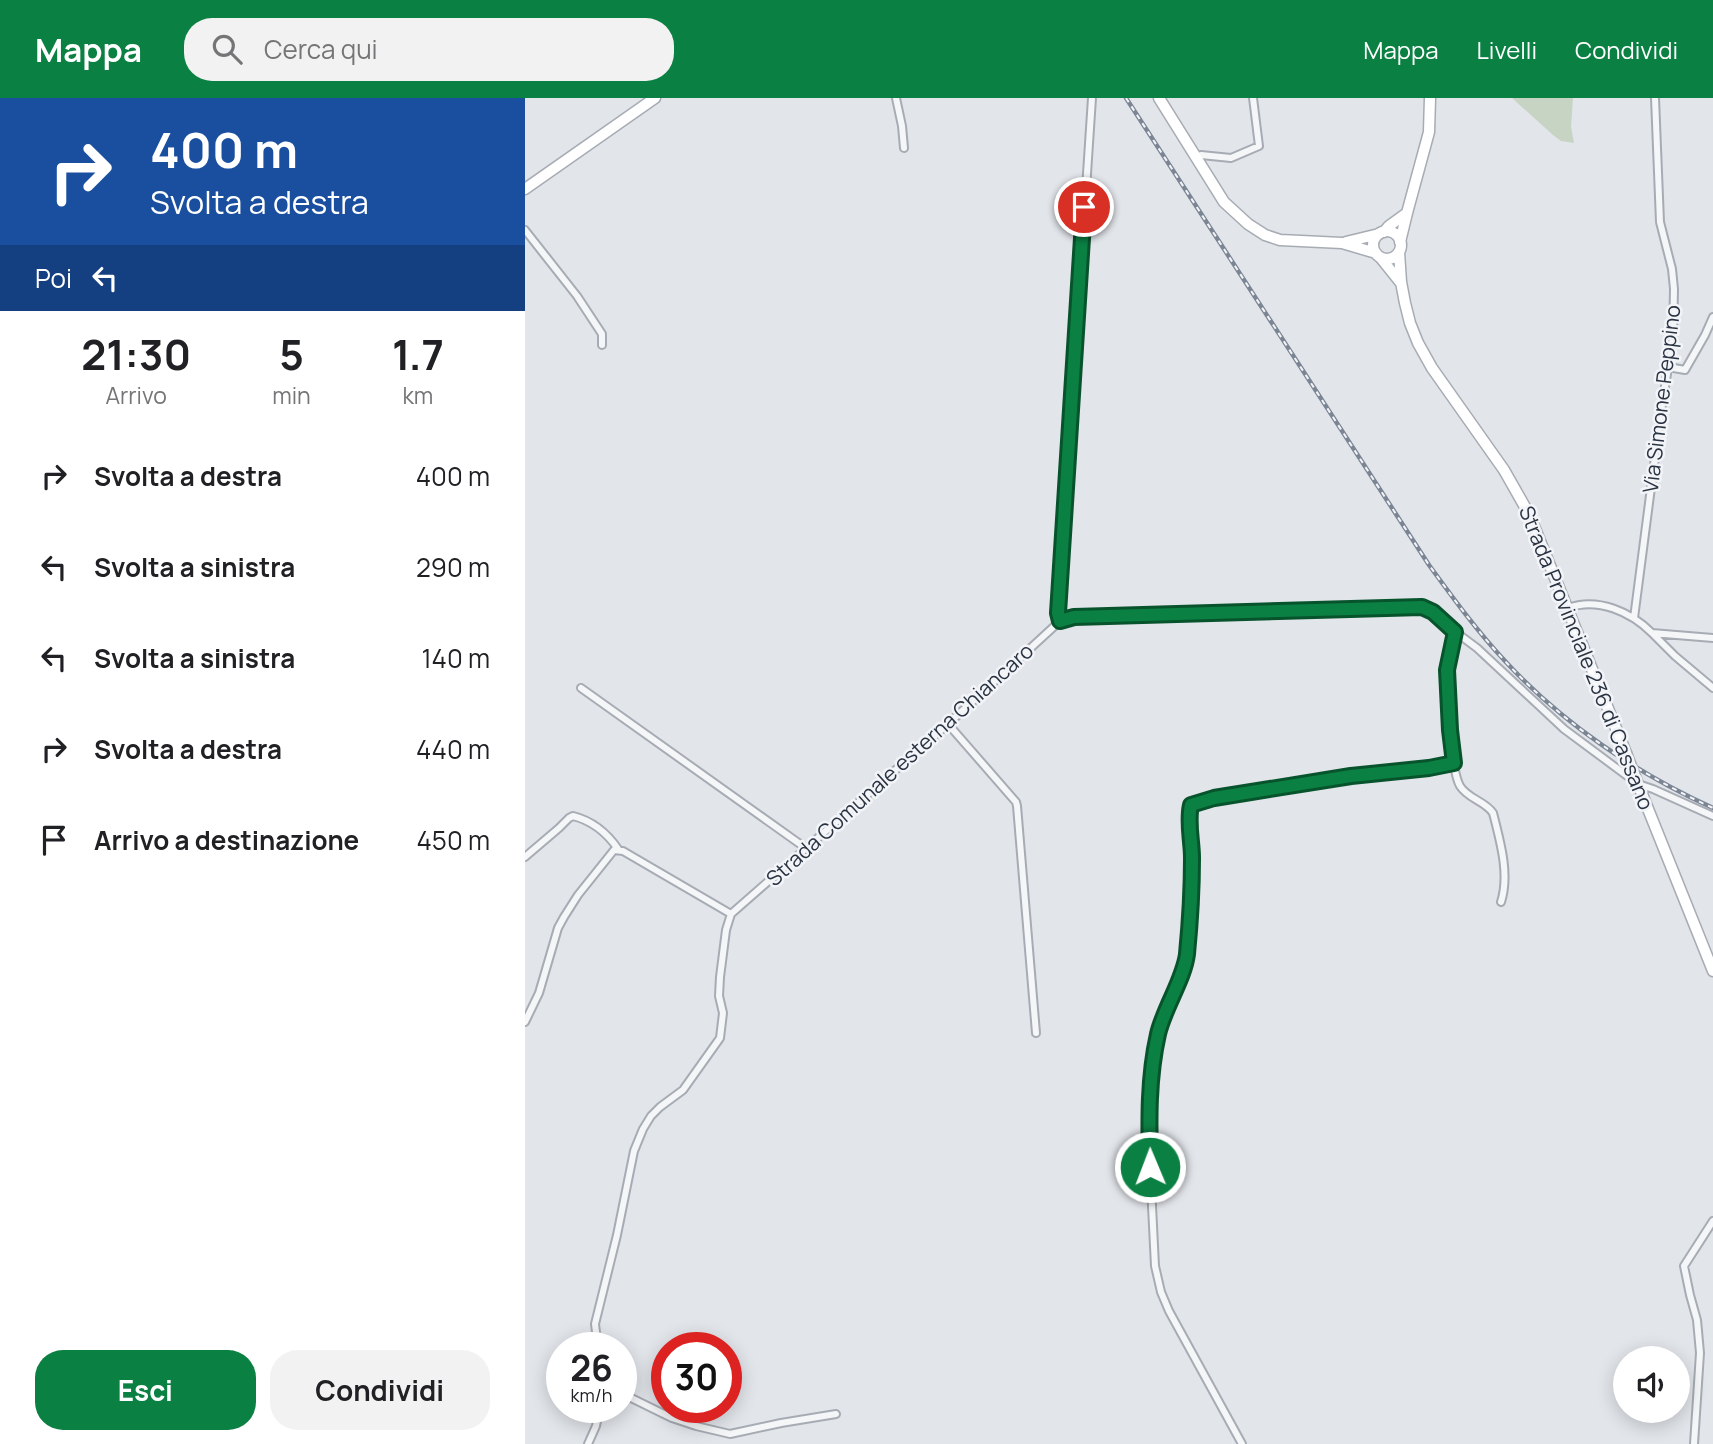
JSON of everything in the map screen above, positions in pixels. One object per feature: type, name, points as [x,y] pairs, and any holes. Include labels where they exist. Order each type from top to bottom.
[{"type":"main road","points":[[525,189],[655,98]]},
{"type":"main road","points":[[1159,98],[1224,202],[1239,218],[1259,232],[1280,240],[1342,243],[1388,259],[1396,255],[1400,247],[1399,238],[1392,232],[1342,243]]},
{"type":"main road","name":"Strada Provinciale 236 di Cassano","points":[[1430,98],[1429,132],[1406,214],[1400,247],[1401,282],[1410,323],[1428,362],[1512,484],[1534,525],[1713,971]]},
{"type":"main road","points":[[1401,282],[1373,245],[1381,233],[1406,214]]},
{"type":"street","points":[[896,98],[904,148]]},
{"type":"street","points":[[1092,98],[1065,496],[1058,613],[1060,621],[1074,617],[1422,607],[1433,612],[1477,648],[1564,729],[1637,781],[1713,816]]},
{"type":"street","points":[[1197,158],[1202,155],[1231,158],[1259,146],[1253,98]]},
{"type":"street","name":"Via Simone Peppino","points":[[1634,618],[1672,337],[1674,289],[1672,269],[1660,222],[1655,98]]},
{"type":"street","points":[[525,230],[577,296],[602,334],[602,345]]},
{"type":"street","points":[[1668,367],[1685,370],[1713,317]]},
{"type":"street","points":[[1568,608],[1575,605],[1611,607],[1634,618],[1713,688]]},
{"type":"street","name":"Strada Comunale esterna Chiancaro","points":[[731,914],[948,724],[1060,621]]},
{"type":"street","points":[[1455,632],[1447,670],[1454,763],[1458,783],[1465,793],[1490,808],[1493,813],[1504,863],[1505,891],[1501,902]]},
{"type":"street","points":[[1652,633],[1713,638]]},
{"type":"street","points":[[580,688],[807,849]]},
{"type":"street","points":[[948,724],[1016,802],[1036,1033]]},
{"type":"street","points":[[1243,1444],[1172,1317],[1161,1292],[1155,1266],[1150,1078],[1158,1033],[1186,957],[1192,872],[1190,807],[1214,798],[1454,763]]},
{"type":"street","points":[[525,857],[573,816],[594,824],[618,849],[731,914],[726,930],[720,977],[719,996],[723,1013],[720,1038],[683,1090],[651,1116],[638,1139],[595,1324],[596,1332]]},
{"type":"street","points":[[525,1022],[540,993],[558,928],[578,895],[614,850],[618,849]]},
{"type":"street","points":[[1693,1444],[1700,1353],[1697,1320],[1684,1266],[1713,1221]]},
{"type":"street","points":[[637,1402],[671,1418],[730,1434],[836,1414]]},
{"type":"street","points":[[588,1444],[597,1423]]},
{"type":"green space","points":[[1512,98],[1573,98],[1571,127],[1574,143],[1561,141]]},
{"type":"railway","points":[[1126,98],[1429,565],[1485,638],[1527,684],[1576,726],[1656,779],[1713,808]]},
{"type":"route","points":[[1084,207],[1058,613],[1060,621],[1074,617],[1422,607],[1433,612],[1455,632],[1447,670],[1454,763],[1351,776],[1214,798],[1191,805],[1192,881],[1186,957],[1160,1026],[1150,1078],[1150,1167]]}]
